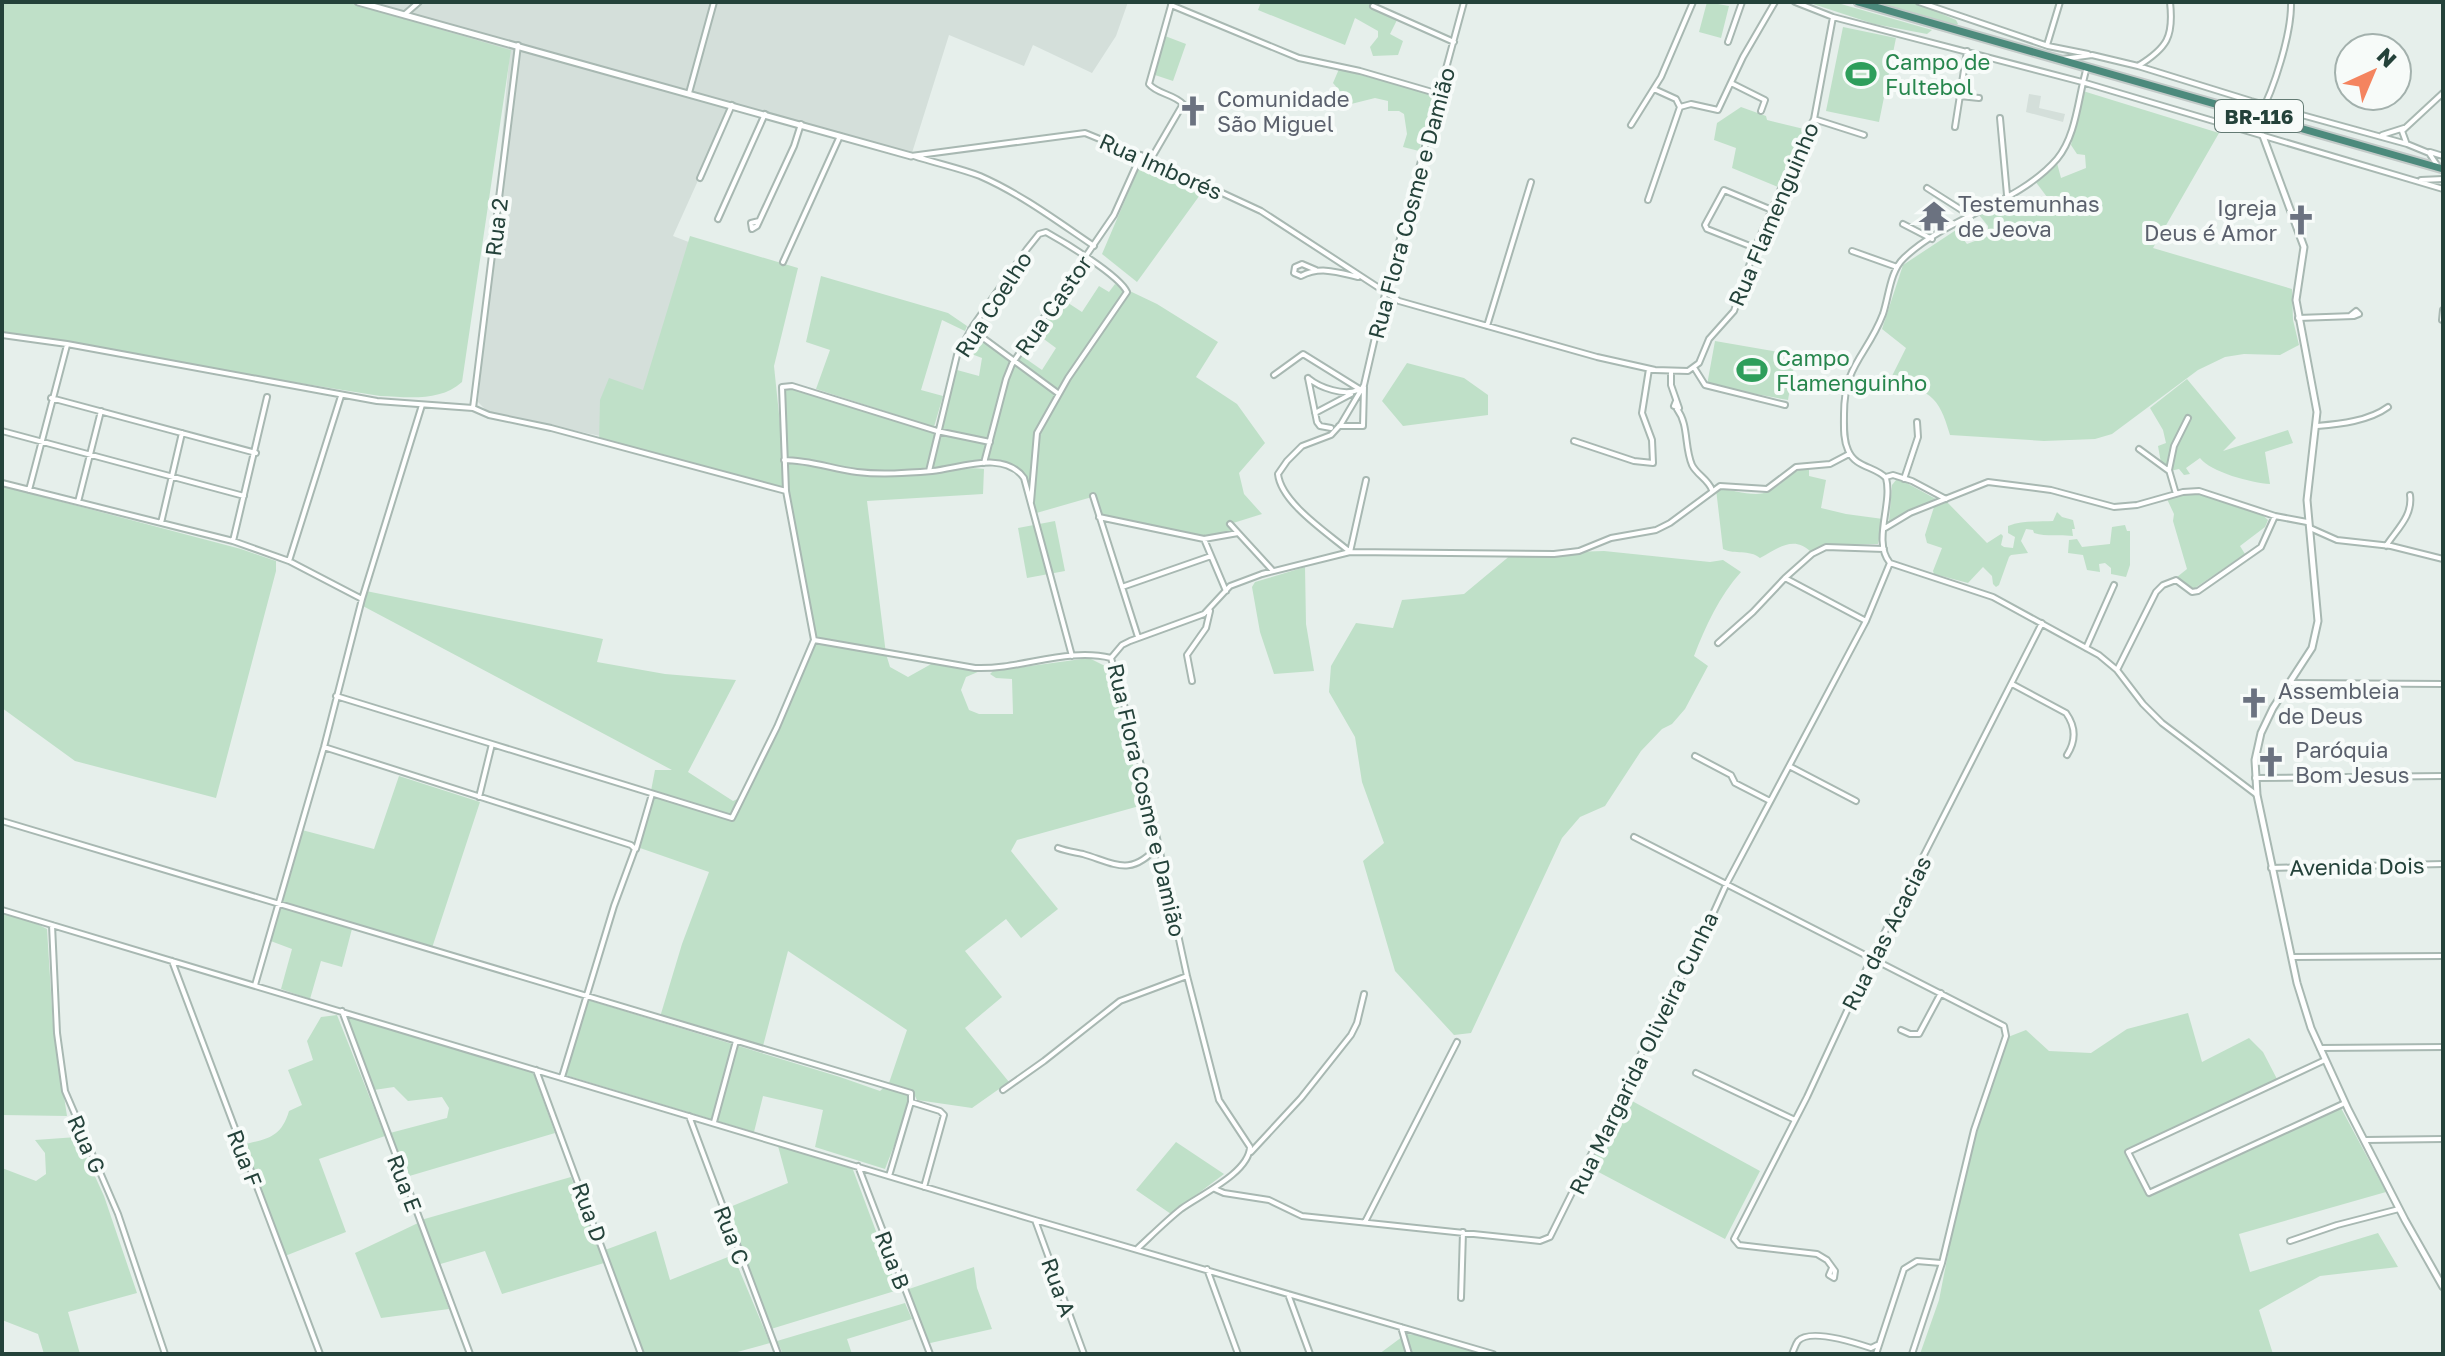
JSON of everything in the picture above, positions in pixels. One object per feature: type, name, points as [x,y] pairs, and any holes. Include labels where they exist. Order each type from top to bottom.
[{"type":"highway","name":"BR-116","points":[[1858,2],[2440,168]]},
{"type":"street","points":[[358,2],[979,176],[1022,197],[1094,246]]},
{"type":"street","points":[[404,15],[419,2]]},
{"type":"street","points":[[689,93],[714,2]]},
{"type":"street","name":"Rua Flora Cosme e Damião","points":[[1350,552],[1301,511],[1282,487],[1278,478],[1280,468],[1302,446],[1331,435],[1362,387],[1464,2]]},
{"type":"street","points":[[1631,125],[1654,89],[1693,2]]},
{"type":"street","points":[[1728,42],[1742,2]]},
{"type":"street","points":[[1680,107],[1691,104],[1718,110],[1775,2]]},
{"type":"street","points":[[1795,2],[1833,17],[2082,82],[2443,189]]},
{"type":"street","points":[[1919,2],[1935,4],[2047,45],[2138,66],[2443,156]]},
{"type":"street","points":[[2047,45],[2060,2]]},
{"type":"street","points":[[2138,66],[2163,48],[2168,39],[2171,28],[2170,2]]},
{"type":"street","points":[[2259,116],[2280,64],[2291,2]]},
{"type":"street","points":[[1151,160],[1183,104],[1149,84],[1172,4],[1299,58],[1360,71],[1439,94]]},
{"type":"street","points":[[1373,6],[1454,42]]},
{"type":"street","name":"Rua Flamenguinho","points":[[1695,368],[1713,333],[1734,311],[1755,248],[1814,119],[1833,17]]},
{"type":"street","name":"Rua 2","points":[[473,408],[518,45]]},
{"type":"street","points":[[1955,127],[1967,51]]},
{"type":"street","points":[[2061,60],[2092,55]]},
{"type":"street","points":[[1886,478],[1858,463],[1849,454],[1844,419],[1848,377],[1879,322],[1897,267],[1904,258],[1932,239],[2046,169],[2063,151],[2087,67]]},
{"type":"street","points":[[1731,83],[1765,100],[1761,111]]},
{"type":"street","points":[[1648,200],[1680,107],[1676,99],[1654,89]]},
{"type":"street","points":[[2407,144],[2401,134],[2405,128],[2443,93]]},
{"type":"street","points":[[1960,96],[1979,98]]},
{"type":"street","points":[[700,178],[732,105]]},
{"type":"street","points":[[718,219],[765,114]]},
{"type":"street","points":[[2000,118],[2007,195]]},
{"type":"street","points":[[2301,128],[2311,118]]},
{"type":"street","points":[[1814,119],[1864,135]]},
{"type":"street","points":[[759,221],[801,124]]},
{"type":"street","points":[[2380,136],[2405,128]]},
{"type":"street","name":"Rua Imborés","points":[[911,156],[1077,132],[1095,136],[1261,211],[1385,294]]},
{"type":"street","points":[[783,262],[820,176],[842,136]]},
{"type":"street","points":[[2263,136],[2304,247],[2296,300],[2315,389],[2317,426],[2309,476],[2307,525],[2317,631],[2312,648],[2261,733],[2255,760],[2257,795],[2301,997],[2320,1048],[2399,1209],[2443,1287]]},
{"type":"street","points":[[2426,151],[2440,168]]},
{"type":"street","name":"Rua Castor","points":[[984,463],[1006,379],[1014,361],[1114,215],[1141,155]]},
{"type":"street","points":[[2417,181],[2443,179]]},
{"type":"street","points":[[1487,326],[1531,182]]},
{"type":"street","points":[[1927,188],[1971,216]]},
{"type":"street","points":[[1755,248],[1707,229],[1705,225],[1726,189],[1772,210]]},
{"type":"street","points":[[1903,224],[1932,239]]},
{"type":"street","name":"Rua Coelho","points":[[929,471],[957,355],[971,329],[1041,233],[1048,233],[1087,258]]},
{"type":"street","points":[[1852,251],[1897,267]]},
{"type":"street","points":[[1031,502],[1037,433],[1059,394],[1127,292],[1123,285],[1087,258]]},
{"type":"street","points":[[1316,270],[1301,276],[1294,273],[1295,267],[1302,264],[1316,270],[1360,277]]},
{"type":"street","points":[[1385,294],[1399,301],[1586,354],[1671,372],[1695,368],[1705,385],[1785,405]]},
{"type":"street","points":[[2442,320],[2443,310]]},
{"type":"street","points":[[2298,318],[2351,315]]},
{"type":"street","points":[[971,329],[1059,394]]},
{"type":"street","points":[[2,335],[67,344],[341,396],[473,408],[489,415],[551,428],[786,491]]},
{"type":"street","points":[[29,490],[67,344]]},
{"type":"street","points":[[1274,375],[1303,354],[1362,387]]},
{"type":"street","points":[[1574,441],[1634,461],[1653,463],[1650,432],[1642,413],[1649,369]]},
{"type":"street","points":[[1671,372],[1671,385],[1679,405],[1677,409],[1684,419],[1693,466],[1711,484],[1712,490]]},
{"type":"street","points":[[1331,428],[1320,426],[1308,378],[1316,385],[1351,394]]},
{"type":"street","points":[[336,696],[732,818],[777,727],[814,640],[786,491],[780,390],[786,384],[937,431],[990,442]]},
{"type":"street","points":[[1315,413],[1362,387]]},
{"type":"street","points":[[1339,426],[1363,426],[1362,387]]},
{"type":"street","points":[[289,561],[341,396]]},
{"type":"street","points":[[233,541],[267,397]]},
{"type":"street","points":[[51,398],[256,453]]},
{"type":"street","points":[[255,985],[324,747],[362,599],[422,405]]},
{"type":"street","points":[[2317,426],[2352,421],[2388,407]]},
{"type":"street","points":[[78,502],[101,411]]},
{"type":"street","points":[[2176,494],[2169,471],[2174,446],[2188,418]]},
{"type":"street","points":[[1904,479],[1918,437],[1917,422]]},
{"type":"street","points":[[2,431],[244,496]]},
{"type":"street","points":[[161,523],[182,433]]},
{"type":"street","points":[[2139,449],[2169,471]]},
{"type":"street","points":[[1192,681],[1186,658],[1207,624],[1210,611],[1230,586],[1273,571],[1350,552],[1411,550],[1554,554],[1579,551],[1611,538],[1656,530],[1720,486],[1767,489],[1796,467],[1830,464],[1849,454]]},
{"type":"street","points":[[784,460],[869,473],[929,471],[984,463],[1003,463],[1018,469],[1031,502],[1072,656]]},
{"type":"street","points":[[1886,478],[1893,475],[1946,499]]},
{"type":"street","points":[[1886,478],[1884,549],[1890,563],[1979,591],[2086,648],[2117,670],[2153,715],[2257,795]]},
{"type":"street","points":[[1350,552],[1366,480]]},
{"type":"street","points":[[1885,528],[1910,513],[1988,482],[2051,490],[2114,507],[2137,505],[2191,490],[2206,492],[2307,525],[2337,540],[2386,546],[2443,559]]},
{"type":"street","points":[[2,483],[233,541],[289,561],[362,599]]},
{"type":"street","points":[[2386,546],[2411,509],[2410,495]]},
{"type":"street","points":[[1093,496],[1138,637]]},
{"type":"street","points":[[2117,670],[2160,588],[2176,580],[2190,591],[2198,591],[2261,547],[2275,516]]},
{"type":"street","points":[[1099,517],[1204,539],[1238,533]]},
{"type":"street","points":[[1230,524],[1273,571]]},
{"type":"street","points":[[1204,539],[1226,591]]},
{"type":"street","points":[[1718,643],[1812,554],[1826,547],[1884,549]]},
{"type":"street","points":[[1122,587],[1211,556]]},
{"type":"street","name":"Rua Margarida Oliveira Cunha","points":[[1215,1189],[1269,1200],[1302,1216],[1540,1241],[1553,1234],[1727,883],[1866,621],[1890,563]]},
{"type":"street","points":[[1785,578],[1866,621]]},
{"type":"street","points":[[2086,648],[2114,585]]},
{"type":"street","name":"Rua Flora Cosme e Damião","points":[[1210,611],[1138,637],[1122,645],[1111,658],[1131,727],[1187,976],[1219,1100],[1251,1152]]},
{"type":"street","name":"Rua das Acacias","points":[[1832,1268],[1817,1254],[1735,1243],[1734,1236],[1795,1120],[1871,959],[2042,623]]},
{"type":"street","points":[[814,640],[975,668],[1072,656],[1111,658]]},
{"type":"street","points":[[2289,683],[2443,684]]},
{"type":"street","points":[[2012,684],[2066,713],[2074,734],[2072,748],[2067,755]]},
{"type":"street","points":[[479,797],[492,744]]},
{"type":"street","points":[[324,747],[631,845],[635,852]]},
{"type":"street","points":[[1695,756],[1731,775],[1735,783],[1770,801]]},
{"type":"street","points":[[1789,766],[1856,801]]},
{"type":"street","points":[[2255,778],[2443,776]]},
{"type":"street","points":[[562,1077],[652,794]]},
{"type":"street","points":[[2,821],[911,1093],[889,1176]]},
{"type":"street","points":[[1634,837],[1999,1022],[2006,1031],[1974,1130],[1942,1263],[1912,1354]]},
{"type":"street","points":[[1058,848],[1107,863],[1129,866],[1143,862],[1158,846]]},
{"type":"street","name":"Avenida Dois","points":[[2271,868],[2443,864]]},
{"type":"street","points":[[2,910],[1493,1354]]},
{"type":"street","name":"Rua G","points":[[52,925],[57,1033],[63,1085],[118,1214],[165,1354]]},
{"type":"street","points":[[2292,957],[2443,956]]},
{"type":"street","name":"Rua F","points":[[172,961],[320,1354]]},
{"type":"street","points":[[1003,1090],[1120,1001],[1187,976]]},
{"type":"street","points":[[1901,1030],[1919,1034],[1941,993]]},
{"type":"street","points":[[1138,1248],[1189,1203],[1215,1189],[1245,1162],[1351,1035],[1364,994]]},
{"type":"street","name":"Rua E","points":[[342,1011],[470,1354]]},
{"type":"street","points":[[714,1122],[736,1041]]},
{"type":"street","points":[[1365,1222],[1457,1042]]},
{"type":"street","points":[[2320,1048],[2443,1047]]},
{"type":"street","points":[[2325,1060],[2128,1152],[2149,1193],[2345,1103]]},
{"type":"street","name":"Rua D","points":[[536,1070],[641,1354]]},
{"type":"street","points":[[1696,1073],[1795,1120]]},
{"type":"street","points":[[911,1102],[944,1115],[924,1187]]},
{"type":"street","name":"Rua C","points":[[689,1116],[778,1354]]},
{"type":"street","points":[[2366,1140],[2443,1139]]},
{"type":"street","name":"Rua B","points":[[858,1166],[930,1354]]},
{"type":"street","points":[[2290,1241],[2341,1223],[2399,1209]]},
{"type":"street","name":"Rua A","points":[[1035,1220],[1084,1354]]},
{"type":"street","points":[[1461,1298],[1463,1232]]},
{"type":"street","points":[[1876,1354],[1904,1269],[1917,1261],[1942,1263]]},
{"type":"street","points":[[1207,1269],[1238,1354]]},
{"type":"street","points":[[1288,1294],[1310,1354]]},
{"type":"street","points":[[1401,1327],[1409,1354]]},
{"type":"street","points":[[1792,1354],[1804,1338],[1826,1337],[1873,1348],[1879,1344]]},
{"type":"shaded area","points":[[332,2],[1128,2],[1116,36],[1092,73],[1033,45],[1024,66],[949,35],[911,156],[732,105],[673,236],[699,246],[648,395],[605,437],[488,412],[478,402],[510,50]]},
{"type":"shaded area","points":[[2029,94],[2041,96],[2039,108],[2065,114],[2063,122],[2026,112]]},
{"type":"green space","points":[[2,2],[346,2],[511,50],[462,382],[434,395],[380,396],[2,335]]},
{"type":"green space","points":[[1261,2],[1365,2],[1398,18],[1390,34],[1403,41],[1398,55],[1373,56],[1370,47],[1378,37],[1378,31],[1355,18],[1345,45],[1258,10]]},
{"type":"green space","points":[[1707,2],[1729,6],[1721,38],[1699,32]]},
{"type":"green space","points":[[1807,2],[1834,2],[1932,30],[1927,34],[1874,24]]},
{"type":"green space","points":[[1869,2],[1914,2],[1956,20],[1958,24],[1954,26]]},
{"type":"green space","name":"Campo de Fultebol","points":[[1843,27],[1896,38],[1879,122],[1826,111]]},
{"type":"green space","points":[[1165,36],[1186,44],[1173,81],[1152,74]]},
{"type":"green space","points":[[1339,69],[1434,95],[1419,151],[1403,147],[1407,134],[1404,114],[1388,111],[1388,101],[1375,98],[1351,104],[1333,83]]},
{"type":"green space","points":[[2083,91],[2219,133],[2153,248],[2292,289],[2293,320],[2299,345],[2280,355],[2225,357],[2198,370],[2112,434],[2095,439],[2044,441],[1950,435],[1941,411],[1930,396],[1913,388],[1888,384],[1906,348],[1882,329],[1903,265],[1956,230],[1967,244],[1988,236],[1988,226],[1979,215],[2014,196],[2030,212],[2047,197],[2035,181],[2057,163],[2061,178],[2086,168],[2085,155],[2077,154],[2071,145]]},
{"type":"green space","points":[[1741,107],[1766,116],[1767,120],[1808,130],[1778,187],[1732,168],[1736,148],[1714,140],[1717,123]]},
{"type":"green space","points":[[1143,158],[1205,188],[1137,282],[1102,254]]},
{"type":"green space","points":[[690,236],[798,268],[774,366],[785,472],[789,461],[784,460],[784,385],[937,431],[957,370],[979,376],[982,358],[961,350],[971,329],[1014,361],[1019,354],[1042,370],[1056,348],[1037,334],[1062,299],[1082,312],[1099,286],[1109,292],[1115,284],[1157,304],[1218,342],[1196,377],[1237,404],[1265,443],[1239,473],[1244,494],[1262,514],[1230,524],[1238,533],[1202,539],[1099,517],[1092,497],[1033,514],[1024,480],[1003,464],[979,461],[930,468],[929,471],[869,473],[798,461],[847,471],[879,474],[984,469],[983,494],[867,501],[890,667],[908,677],[933,663],[980,671],[966,677],[961,690],[969,710],[979,714],[1013,714],[1012,679],[996,678],[990,674],[993,671],[1089,658],[1105,666],[1114,689],[1143,805],[1017,840],[1011,851],[1058,909],[1021,938],[1006,919],[965,951],[1002,997],[965,1028],[1009,1082],[972,1108],[917,1100],[914,1094],[885,1169],[815,1147],[823,1110],[763,1096],[754,1132],[565,1075],[585,999],[880,1091],[889,1083],[907,1030],[788,951],[763,1046],[660,1017],[682,944],[709,872],[640,848],[655,770],[672,770],[361,605],[366,591],[603,639],[597,662],[665,674],[736,680],[688,772],[733,801],[744,796],[815,644],[786,491],[662,454],[599,442],[600,400],[609,378],[643,390]]},
{"type":"green space","points":[[821,276],[948,313],[967,326],[965,331],[942,320],[921,390],[943,396],[934,427],[816,389],[830,350],[806,342]]},
{"type":"green space","name":"Campo Flamenguinho","points":[[1715,341],[1796,355],[1788,400],[1707,385]]},
{"type":"green space","points":[[1407,363],[1464,378],[1488,395],[1488,415],[1403,426],[1382,401]]},
{"type":"green space","points":[[2187,379],[2236,438],[2223,451],[2288,430],[2293,443],[2265,452],[2270,484],[2222,472],[2200,458],[2186,468],[2190,474],[2184,475],[2179,469],[2170,471],[2161,463],[2158,446],[2166,443],[2163,430],[2150,408]]},
{"type":"green space","points":[[1809,467],[1809,476],[1826,480],[1821,508],[1883,519],[1878,544],[1834,545],[1810,551],[1804,546],[1791,544],[1760,558],[1723,549],[1716,489],[1763,493],[1797,471]]},
{"type":"green space","points":[[1896,480],[1935,501],[1889,522],[1892,485]]},
{"type":"green space","points":[[2,486],[276,561],[276,571],[216,798],[75,761],[2,708]]},
{"type":"green space","points":[[2185,494],[2229,501],[2268,520],[2265,527],[2240,546],[2245,554],[2192,590],[2177,577],[2187,569],[2173,521],[2174,514],[2167,499]]},
{"type":"green space","points":[[1947,502],[1987,543],[2001,534],[2001,545],[2004,547],[2013,548],[2015,537],[2008,533],[2008,526],[2053,521],[2057,512],[2073,520],[2075,529],[2072,529],[2073,536],[2039,534],[2026,529],[2021,541],[2028,553],[2009,557],[1999,585],[1996,587],[1993,584],[1992,576],[1983,567],[1968,583],[1934,574],[1933,571],[1942,548],[1927,543],[1925,535],[1934,507]]},
{"type":"green space","points":[[1055,521],[1065,571],[1027,578],[1018,528]]},
{"type":"green space","points":[[2125,525],[2130,531],[2130,565],[2126,577],[2111,574],[2111,568],[2105,563],[2099,564],[2100,572],[2087,570],[2083,555],[2068,553],[2069,540],[2077,539],[2082,547],[2110,544],[2112,527]]},
{"type":"green space","points":[[1604,551],[1710,562],[1723,560],[1741,572],[1720,601],[1698,645],[1694,656],[1708,666],[1685,709],[1641,751],[1605,806],[1580,817],[1562,838],[1471,1033],[1454,1035],[1395,971],[1363,861],[1384,843],[1362,782],[1355,737],[1329,692],[1331,666],[1356,623],[1393,628],[1402,600],[1464,594],[1512,554]]},
{"type":"green space","points":[[1305,567],[1306,624],[1314,671],[1274,674],[1260,632],[1252,587],[1255,582]]},
{"type":"green space","points":[[399,776],[480,802],[432,948],[353,925],[342,967],[321,961],[310,999],[281,989],[292,949],[268,940],[302,830],[374,849]]},
{"type":"green space","points":[[2,906],[47,929],[53,1025],[67,1116],[2,1115]]},
{"type":"green space","points":[[2188,1013],[2202,1062],[2249,1038],[2263,1052],[2277,1079],[2126,1151],[2148,1197],[2341,1108],[2386,1192],[2239,1234],[2250,1272],[2378,1233],[2398,1267],[2320,1276],[2259,1310],[2273,1354],[1920,1354],[1939,1300],[1964,1173],[2008,1037],[2026,1030],[2049,1051],[2091,1053],[2127,1029]]},
{"type":"green space","points":[[337,1015],[385,1136],[319,1159],[346,1232],[285,1256],[241,1145],[272,1136],[282,1127],[289,1111],[302,1105],[288,1070],[313,1060],[307,1041],[321,1017]]},
{"type":"green space","points":[[346,1016],[533,1072],[555,1133],[406,1177],[390,1133],[447,1118],[449,1108],[442,1097],[408,1101],[394,1087],[374,1090]]},
{"type":"green space","points":[[1623,1096],[1760,1171],[1725,1239],[1589,1167]]},
{"type":"green space","points":[[77,1137],[104,1196],[137,1293],[68,1312],[80,1354],[44,1354],[38,1334],[2,1320],[2,1168],[36,1181],[46,1174],[45,1153],[35,1140]]},
{"type":"green space","points":[[1176,1142],[1224,1174],[1171,1214],[1136,1190]]},
{"type":"green space","points":[[778,1146],[852,1167],[898,1290],[771,1329],[725,1209],[788,1183]]},
{"type":"green space","points":[[571,1177],[604,1263],[502,1294],[485,1251],[437,1265],[421,1220]]},
{"type":"green space","points":[[418,1223],[449,1309],[381,1318],[355,1253]]},
{"type":"green space","points":[[656,1231],[670,1280],[733,1255],[770,1343],[730,1354],[642,1354],[605,1250]]},
{"type":"green space","points":[[974,1267],[977,1288],[992,1329],[926,1344],[906,1290]]},
{"type":"green space","points":[[905,1303],[912,1319],[847,1339],[852,1354],[783,1354],[777,1341]]},
{"type":"green space","points":[[1406,1334],[1419,1335],[1483,1354],[1379,1354]]},
{"type":"place","name":"Campo de Fultebol","points":[[1861,74]]},
{"type":"place","name":"Comunidade São Miguel","points":[[1193,111]]},
{"type":"place","name":"Testemunhas de Jeova","points":[[1934,216]]},
{"type":"place","name":"Igreja Deus é Amor","points":[[2301,220]]},
{"type":"place","name":"Campo Flamenguinho","points":[[1752,370]]},
{"type":"place","name":"Assembleia de Deus","points":[[2254,703]]},
{"type":"place","name":"Paróquia Bom Jesus","points":[[2271,762]]}]
